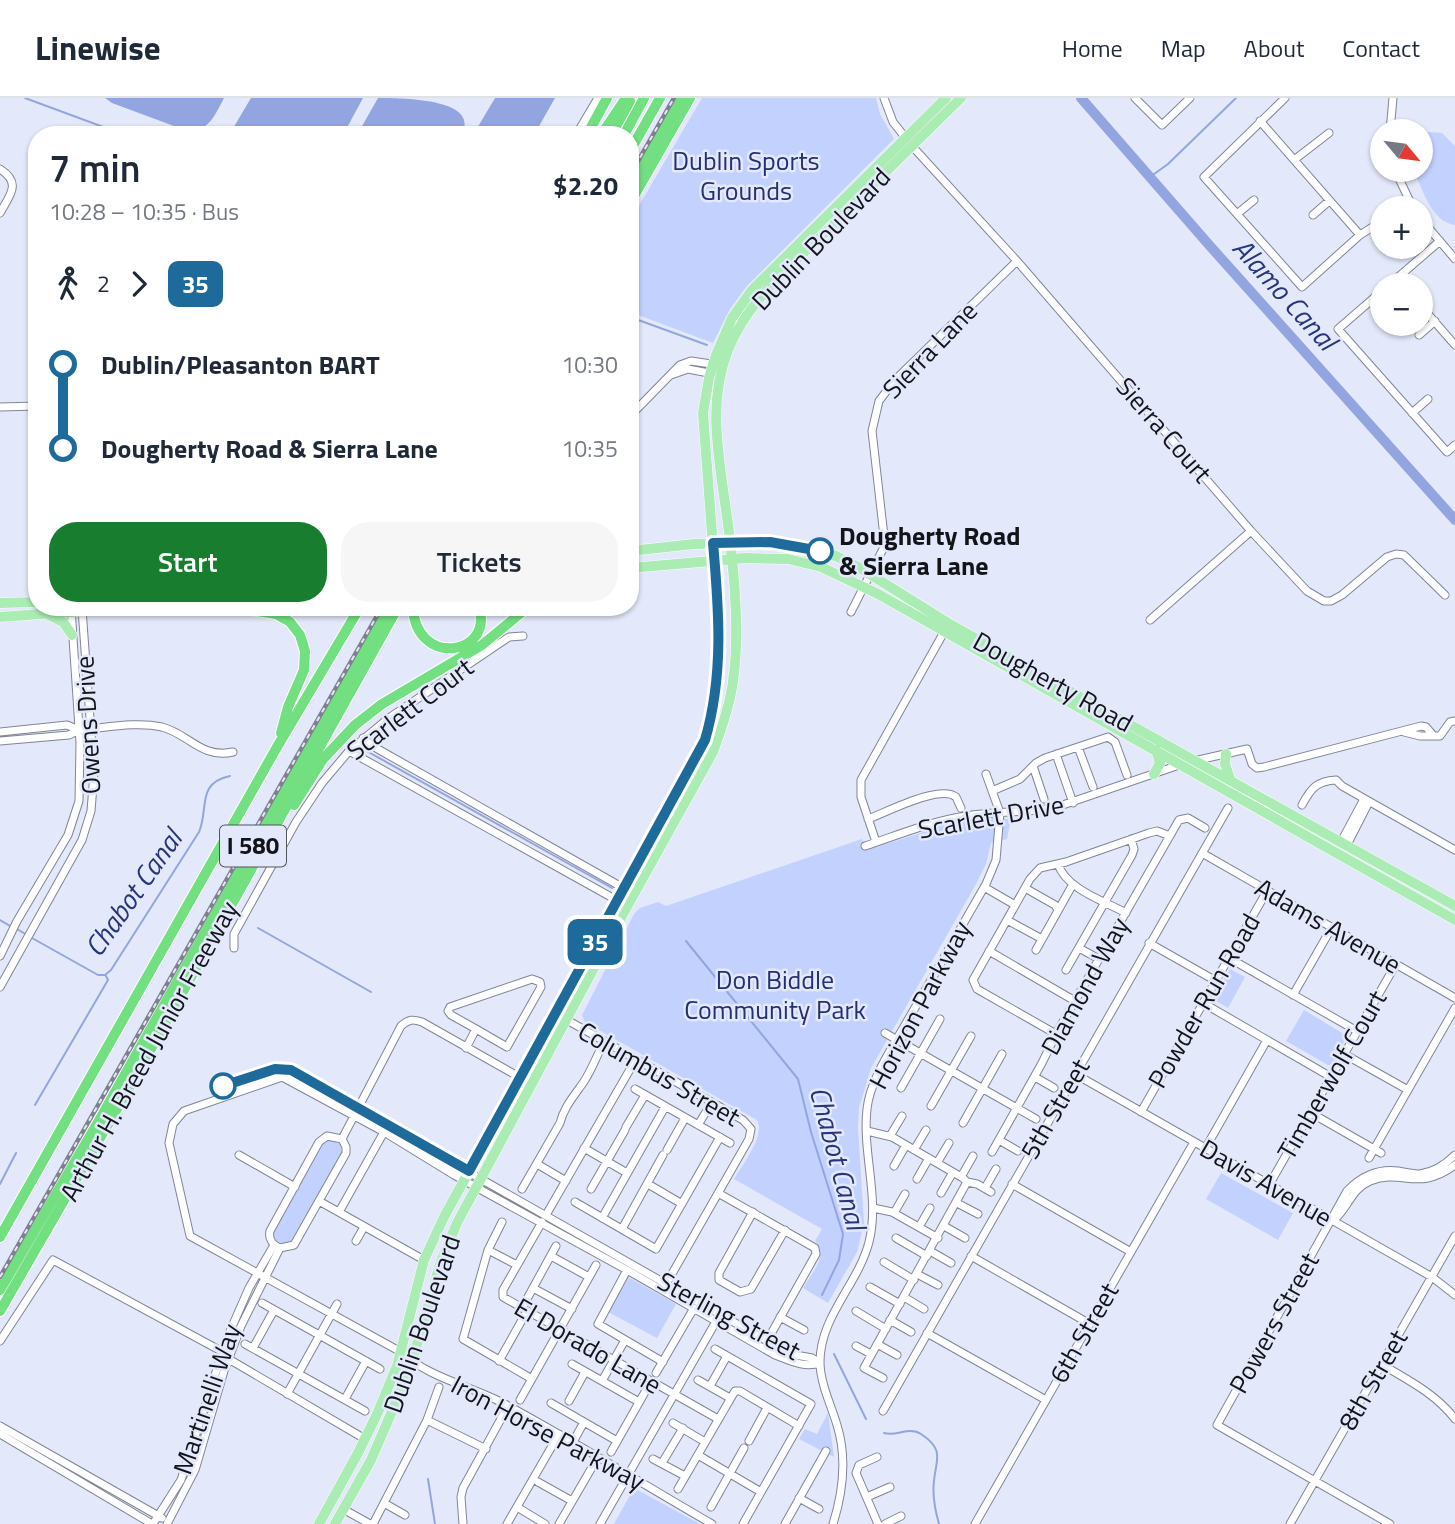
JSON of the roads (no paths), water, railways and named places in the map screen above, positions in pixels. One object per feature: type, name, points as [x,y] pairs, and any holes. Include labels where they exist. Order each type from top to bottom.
[{"type":"highway","points":[[592,126],[602,109],[632,98]]},
{"type":"highway","points":[[629,126],[644,98]]},
{"type":"highway","points":[[639,134],[660,98]]},
{"type":"highway","points":[[639,170],[681,98]]},
{"type":"highway","points":[[639,187],[690,98]]},
{"type":"highway","points":[[606,126],[618,102]]},
{"type":"highway","points":[[613,126],[618,102]]},
{"type":"highway","points":[[277,747],[288,707],[304,670],[305,652],[296,628],[279,616]]},
{"type":"highway","name":"Arthur H. Breed Junior Freeway","points":[[0,1237],[277,747],[355,616]]},
{"type":"highway","name":"I 580","points":[[0,1290],[119,1086],[383,616]]},
{"type":"highway","name":"Arthur H. Breed Junior Freeway","points":[[0,1311],[133,1081],[393,616]]},
{"type":"highway","points":[[414,616],[415,626],[421,634],[429,642],[447,649],[466,645],[474,639],[480,616]]},
{"type":"highway","points":[[274,828],[288,814],[323,759],[355,725],[382,704],[482,645],[517,616]]},
{"type":"main road","name":"Dublin Boulevard","points":[[335,1524],[381,1438],[412,1362],[441,1261],[479,1182],[713,752],[728,707],[734,679],[736,646],[731,559],[715,418],[717,370],[739,327],[776,280],[909,142],[946,98]]},
{"type":"main road","name":"Dublin Boulevard","points":[[319,1524],[365,1439],[401,1352],[424,1260],[466,1176],[699,754],[712,715],[719,645],[703,413],[717,370],[725,332],[752,290],[796,246],[961,98]]},
{"type":"main road","points":[[776,280],[775,274],[797,251],[796,246]]},
{"type":"main road","name":"Dougherty Road","points":[[639,550],[713,543],[770,542],[836,556],[941,619],[1455,906]]},
{"type":"main road","name":"Dougherty Road","points":[[639,567],[768,557],[821,566],[865,587],[1455,920]]},
{"type":"main road","points":[[0,604],[28,602]]},
{"type":"main road","points":[[912,614],[921,613],[941,619]]},
{"type":"main road","points":[[0,617],[28,615]]},
{"type":"main road","points":[[52,616],[63,622],[72,635]]},
{"type":"main road","points":[[992,659],[999,657],[1015,666],[1028,668]]},
{"type":"main road","points":[[712,715],[717,721],[710,745],[713,752]]},
{"type":"main road","points":[[1154,775],[1160,763],[1156,750]]},
{"type":"main road","points":[[1226,754],[1226,767],[1231,779]]},
{"type":"street","points":[[581,126],[598,98]]},
{"type":"street","name":"Sierra Court","points":[[884,98],[893,122],[909,142],[1017,261],[1251,531],[1307,591],[1324,601],[1331,601],[1342,596],[1387,557],[1396,554],[1404,555],[1444,596]]},
{"type":"street","points":[[1135,98],[1162,125],[1190,98]]},
{"type":"street","points":[[1285,98],[1204,177],[1302,287],[1370,229]]},
{"type":"street","points":[[1391,119],[1393,98]]},
{"type":"street","points":[[1260,121],[1360,235]]},
{"type":"street","points":[[1294,160],[1329,133]]},
{"type":"street","points":[[0,169],[13,183],[0,213]]},
{"type":"street","points":[[1237,215],[1254,200]]},
{"type":"street","points":[[1313,215],[1329,201]]},
{"type":"street","points":[[1433,233],[1455,259]]},
{"type":"street","points":[[1403,273],[1440,241]]},
{"type":"street","name":"Sierra Lane","points":[[851,612],[885,545],[872,431],[876,409],[895,380],[1017,261]]},
{"type":"street","points":[[1370,301],[1338,329],[1447,452],[1455,444]]},
{"type":"street","points":[[1434,321],[1455,345]]},
{"type":"street","points":[[639,407],[671,375],[688,369],[717,370]]},
{"type":"street","points":[[1412,413],[1428,399]]},
{"type":"street","points":[[0,407],[28,406]]},
{"type":"street","points":[[1150,620],[1251,531]]},
{"type":"street","name":"Owens Drive","points":[[0,956],[10,934],[54,862],[75,818],[81,787],[72,635],[76,616]]},
{"type":"street","name":"Owens Drive","points":[[0,987],[87,826],[94,786],[91,729],[78,616]]},
{"type":"street","points":[[876,842],[861,797],[862,780],[944,632]]},
{"type":"street","name":"Scarlett Court","points":[[234,948],[234,934],[281,846],[321,785],[349,751],[389,718],[509,637],[523,636]]},
{"type":"street","name":"Scarlett Drive","points":[[865,846],[940,821],[1000,813],[1033,812],[1073,803],[1182,764],[1247,749],[1252,765],[1257,768],[1404,732],[1420,736],[1440,736],[1450,722],[1455,721]]},
{"type":"street","points":[[0,732],[67,725],[79,730]]},
{"type":"street","points":[[0,741],[140,725],[170,729],[213,753],[233,752]]},
{"type":"street","points":[[992,791],[1020,779],[1045,758],[1108,737],[1115,742],[1127,775]]},
{"type":"street","points":[[363,738],[376,748],[634,894]]},
{"type":"street","points":[[1079,747],[1093,787]]},
{"type":"street","points":[[349,751],[627,906]]},
{"type":"street","points":[[1056,754],[1073,803]]},
{"type":"street","points":[[1033,766],[1044,799]]},
{"type":"street","points":[[986,774],[1000,813]]},
{"type":"street","points":[[1302,805],[1311,788],[1324,781],[1336,780],[1342,786],[1455,850]]},
{"type":"street","points":[[868,819],[899,805],[946,792],[956,797],[961,808]]},
{"type":"street","points":[[1344,843],[1367,800]]},
{"type":"street","name":"5th Street","points":[[883,1412],[1228,808]]},
{"type":"street","name":"Horizon Parkway","points":[[832,1524],[843,1485],[842,1451],[838,1426],[824,1388],[820,1363],[830,1321],[867,1250],[873,1208],[867,1107],[881,1069],[984,887],[996,859],[1000,813]]},
{"type":"street","name":"Diamond Way","points":[[992,1152],[1056,1034],[1180,820],[1188,818],[1205,828]]},
{"type":"street","points":[[1056,1034],[975,986],[973,980],[1015,905],[1040,869],[1157,831],[1170,836]]},
{"type":"street","points":[[1066,970],[1132,855],[1134,849],[1131,839]]},
{"type":"street","name":"Adams Avenue","points":[[1202,853],[1455,998]]},
{"type":"street","points":[[1058,864],[1060,873],[1073,884],[1125,913]]},
{"type":"street","points":[[1036,950],[1073,884]]},
{"type":"street","points":[[984,887],[1015,905]]},
{"type":"street","points":[[1025,888],[1055,905],[1058,910]]},
{"type":"street","name":"Powder Run Road","points":[[1141,1112],[1268,891]]},
{"type":"street","points":[[1007,920],[1042,939]]},
{"type":"street","points":[[1293,995],[1332,928]]},
{"type":"street","points":[[1149,943],[1216,981]]},
{"type":"street","points":[[1079,948],[1099,959]]},
{"type":"street","points":[[989,951],[1075,1001]]},
{"type":"street","points":[[1229,958],[1357,1031]]},
{"type":"street","name":"Timberwolf Court","points":[[1269,1185],[1396,964]]},
{"type":"street","points":[[532,979],[540,982],[541,987],[507,1047],[476,1030],[451,1015],[450,1007],[532,979]]},
{"type":"street","points":[[1203,1003],[1331,1077]]},
{"type":"street","points":[[1369,1158],[1378,1151],[1408,1090],[1455,1008]]},
{"type":"street","points":[[339,1137],[406,1021],[413,1019],[422,1022],[521,1078]]},
{"type":"street","points":[[901,1088],[940,1019]]},
{"type":"street","name":"Columbus Street","points":[[567,1020],[743,1120],[751,1129],[749,1139],[718,1192]]},
{"type":"street","points":[[466,1048],[476,1030]]},
{"type":"street","points":[[884,1033],[1036,1119]]},
{"type":"street","points":[[931,1106],[971,1036]]},
{"type":"street","points":[[1205,1149],[1267,1040]]},
{"type":"street","points":[[522,1189],[604,1041]]},
{"type":"street","points":[[962,1123],[1002,1054]]},
{"type":"street","points":[[1344,1054],[1408,1090]]},
{"type":"street","name":"El Dorado Lane","points":[[636,1059],[503,1290],[503,1297],[718,1419]]},
{"type":"street","name":"Davis Avenue","points":[[1074,1074],[1432,1277],[1455,1295]]},
{"type":"street","points":[[1035,1077],[1054,1088]]},
{"type":"street","name":"Sterling Street","points":[[173,1124],[178,1116],[191,1107],[282,1078],[289,1079],[354,1111],[544,1218],[786,1359],[810,1366],[820,1363]]},
{"type":"street","points":[[635,1089],[730,1143]]},
{"type":"street","points":[[591,1189],[645,1095]]},
{"type":"street","points":[[698,1125],[712,1102]]},
{"type":"street","points":[[602,1218],[665,1107]]},
{"type":"street","points":[[1311,1113],[1378,1151]]},
{"type":"street","points":[[890,1136],[902,1116]]},
{"type":"street","points":[[622,1229],[685,1118]]},
{"type":"street","name":"Iron Horse Parkway","points":[[173,1124],[169,1143],[190,1236],[401,1352],[412,1362],[508,1406],[559,1434],[712,1524]]},
{"type":"street","points":[[914,1150],[926,1130]]},
{"type":"street","points":[[339,1212],[388,1131]]},
{"type":"street","points":[[867,1131],[890,1136],[988,1190],[996,1169]]},
{"type":"street","points":[[277,1247],[270,1238],[270,1231],[321,1140],[327,1136],[339,1137]]},
{"type":"street","points":[[277,1247],[294,1245],[319,1201],[346,1153],[346,1147],[339,1137]]},
{"type":"street","points":[[575,1202],[656,1249],[720,1137]]},
{"type":"street","points":[[999,1140],[1018,1151]]},
{"type":"street","name":"6th Street","points":[[975,1524],[1194,1142]]},
{"type":"street","points":[[937,1163],[949,1143]]},
{"type":"street","points":[[894,1166],[906,1145]]},
{"type":"street","points":[[584,1148],[627,1173]]},
{"type":"street","points":[[1332,1221],[1347,1191],[1365,1176],[1380,1171],[1419,1174],[1433,1171],[1455,1155]]},
{"type":"street","points":[[239,1156],[295,1187]]},
{"type":"street","points":[[883,1378],[864,1368],[957,1203],[973,1156]]},
{"type":"street","points":[[917,1179],[929,1158]]},
{"type":"street","points":[[537,1164],[566,1181]]},
{"type":"street","points":[[1332,1221],[1339,1216],[1355,1191],[1368,1182],[1381,1178],[1431,1179],[1455,1165]]},
{"type":"street","points":[[941,1193],[953,1172]]},
{"type":"street","points":[[648,1184],[682,1203]]},
{"type":"street","points":[[1012,1184],[1131,1252]]},
{"type":"street","points":[[665,1287],[718,1192],[815,1248],[816,1254],[766,1341]]},
{"type":"street","points":[[894,1213],[905,1194]]},
{"type":"street","points":[[319,1201],[424,1260]]},
{"type":"street","points":[[957,1203],[978,1214]]},
{"type":"street","points":[[873,1208],[894,1213],[938,1238]]},
{"type":"street","points":[[919,1227],[930,1208]]},
{"type":"street","points":[[753,1212],[719,1273],[719,1280],[744,1292],[754,1286],[785,1230]]},
{"type":"street","name":"Sterling Street","points":[[544,1218],[628,1270],[665,1287],[694,1308],[790,1354],[812,1358],[820,1363]]},
{"type":"street","name":"Powers Street","points":[[1315,1482],[1217,1425],[1332,1221]]},
{"type":"street","points":[[502,1222],[488,1250],[463,1339],[531,1379]]},
{"type":"street","points":[[944,1226],[965,1238]]},
{"type":"street","points":[[356,1241],[365,1227]]},
{"type":"street","name":"8th Street","points":[[1290,1524],[1455,1236]]},
{"type":"street","points":[[896,1238],[951,1263]]},
{"type":"street","points":[[499,1361],[556,1246]]},
{"type":"street","points":[[261,1274],[277,1247]]},
{"type":"street","points":[[488,1250],[517,1265]]},
{"type":"street","points":[[551,1256],[589,1277]]},
{"type":"street","points":[[971,1256],[1090,1324]]},
{"type":"street","points":[[0,1341],[53,1260],[224,1355],[365,1439]]},
{"type":"street","points":[[884,1262],[938,1285]]},
{"type":"street","points":[[520,1401],[596,1265]]},
{"type":"street","points":[[628,1270],[598,1324],[663,1362]]},
{"type":"street","name":"Martinelli Way","points":[[245,1316],[261,1274]]},
{"type":"street","name":"Martinelli Way","points":[[153,1524],[181,1480],[240,1307],[261,1274]]},
{"type":"street","name":"Martinelli Way","points":[[169,1523],[195,1470],[224,1355],[257,1294],[267,1285],[276,1283]]},
{"type":"street","points":[[870,1287],[924,1308]]},
{"type":"street","points":[[533,1288],[572,1309]]},
{"type":"street","points":[[262,1303],[380,1369]]},
{"type":"street","points":[[287,1394],[337,1304]]},
{"type":"street","points":[[656,1373],[694,1308]]},
{"type":"street","points":[[274,1310],[249,1346],[365,1411]]},
{"type":"street","points":[[856,1311],[886,1329]]},
{"type":"street","points":[[780,1317],[804,1330]]},
{"type":"street","points":[[600,1524],[718,1318]]},
{"type":"street","points":[[890,1321],[911,1332]]},
{"type":"street","points":[[927,1333],[1046,1400]]},
{"type":"street","points":[[602,1381],[625,1340]]},
{"type":"street","points":[[877,1344],[897,1355]]},
{"type":"street","points":[[856,1346],[871,1354]]},
{"type":"street","points":[[715,1349],[811,1405],[743,1524]]},
{"type":"street","points":[[710,1386],[727,1356]]},
{"type":"street","points":[[345,1399],[366,1361]]},
{"type":"street","points":[[572,1364],[639,1402]]},
{"type":"street","points":[[1381,1364],[1434,1396],[1455,1419]]},
{"type":"street","points":[[569,1401],[585,1372]]},
{"type":"street","points":[[698,1380],[732,1395]]},
{"type":"street","points":[[343,1509],[372,1524],[427,1420],[439,1387]]},
{"type":"street","points":[[611,1452],[645,1391]]},
{"type":"street","points":[[678,1489],[732,1395],[740,1391],[799,1426]]},
{"type":"street","points":[[551,1403],[617,1441]]},
{"type":"street","points":[[463,1524],[463,1488],[508,1406]]},
{"type":"street","points":[[711,1507],[767,1408]]},
{"type":"street","points":[[427,1420],[486,1448]]},
{"type":"street","points":[[573,1442],[584,1422]]},
{"type":"street","points":[[673,1423],[705,1442]]},
{"type":"street","points":[[0,1426],[169,1523]]},
{"type":"street","points":[[662,1464],[683,1428]]},
{"type":"street","points":[[0,1434],[153,1524]]},
{"type":"street","points":[[507,1524],[559,1434]]},
{"type":"street","points":[[785,1524],[826,1451]]},
{"type":"street","points":[[698,1455],[761,1492]]},
{"type":"street","points":[[559,1524],[598,1457]]},
{"type":"street","points":[[877,1457],[856,1469],[878,1524]]},
{"type":"street","points":[[653,1459],[685,1476]]},
{"type":"street","points":[[538,1482],[572,1501]]},
{"type":"street","points":[[1315,1482],[1390,1524]]},
{"type":"street","points":[[867,1497],[890,1487]]},
{"type":"street","points":[[799,1498],[819,1509]]},
{"type":"street","points":[[384,1503],[405,1515]]},
{"type":"street","points":[[517,1507],[545,1524]]},
{"type":"street","points":[[886,1524],[901,1516]]},
{"type":"waterway","points":[[25,98],[101,126]]},
{"type":"waterway","name":"Alamo Canal","points":[[1081,98],[1455,520]]},
{"type":"waterway","points":[[1150,177],[1168,164],[1236,98]]},
{"type":"waterway","points":[[639,320],[707,345]]},
{"type":"waterway","name":"Chabot Canal","points":[[363,749],[612,888]]},
{"type":"waterway","name":"Chabot Canal","points":[[32,938],[98,975],[105,975],[111,970],[199,832],[206,798],[212,784],[230,776]]},
{"type":"waterway","points":[[281,864],[283,857]]},
{"type":"waterway","name":"Chabot Canal","points":[[0,920],[12,927]]},
{"type":"waterway","points":[[258,928],[371,992]]},
{"type":"waterway","name":"Chabot Canal","points":[[17,929],[27,935]]},
{"type":"waterway","name":"Chabot Canal","points":[[686,941],[798,1079],[811,1132],[843,1234],[839,1260],[822,1295]]},
{"type":"waterway","points":[[35,1105],[108,980],[106,976]]},
{"type":"waterway","points":[[0,1184],[16,1153]]},
{"type":"waterway","name":"Chabot Canal","points":[[834,1354],[866,1419]]},
{"type":"waterway","name":"Chabot Canal","points":[[884,1433],[916,1432],[933,1445],[937,1455],[933,1487],[939,1524]]},
{"type":"waterway","points":[[428,1479],[435,1524]]},
{"type":"railway","points":[[639,159],[674,98]]},
{"type":"railway","points":[[0,1277],[377,616]]},
{"type":"place","name":"Dougherty Road & Sierra Lane","points":[[820,551]]},
{"type":"park label","name":"Dublin Sports Grounds","points":[[746,176]]},
{"type":"park label","name":"Don Biddle Community Park","points":[[775,995]]}]
